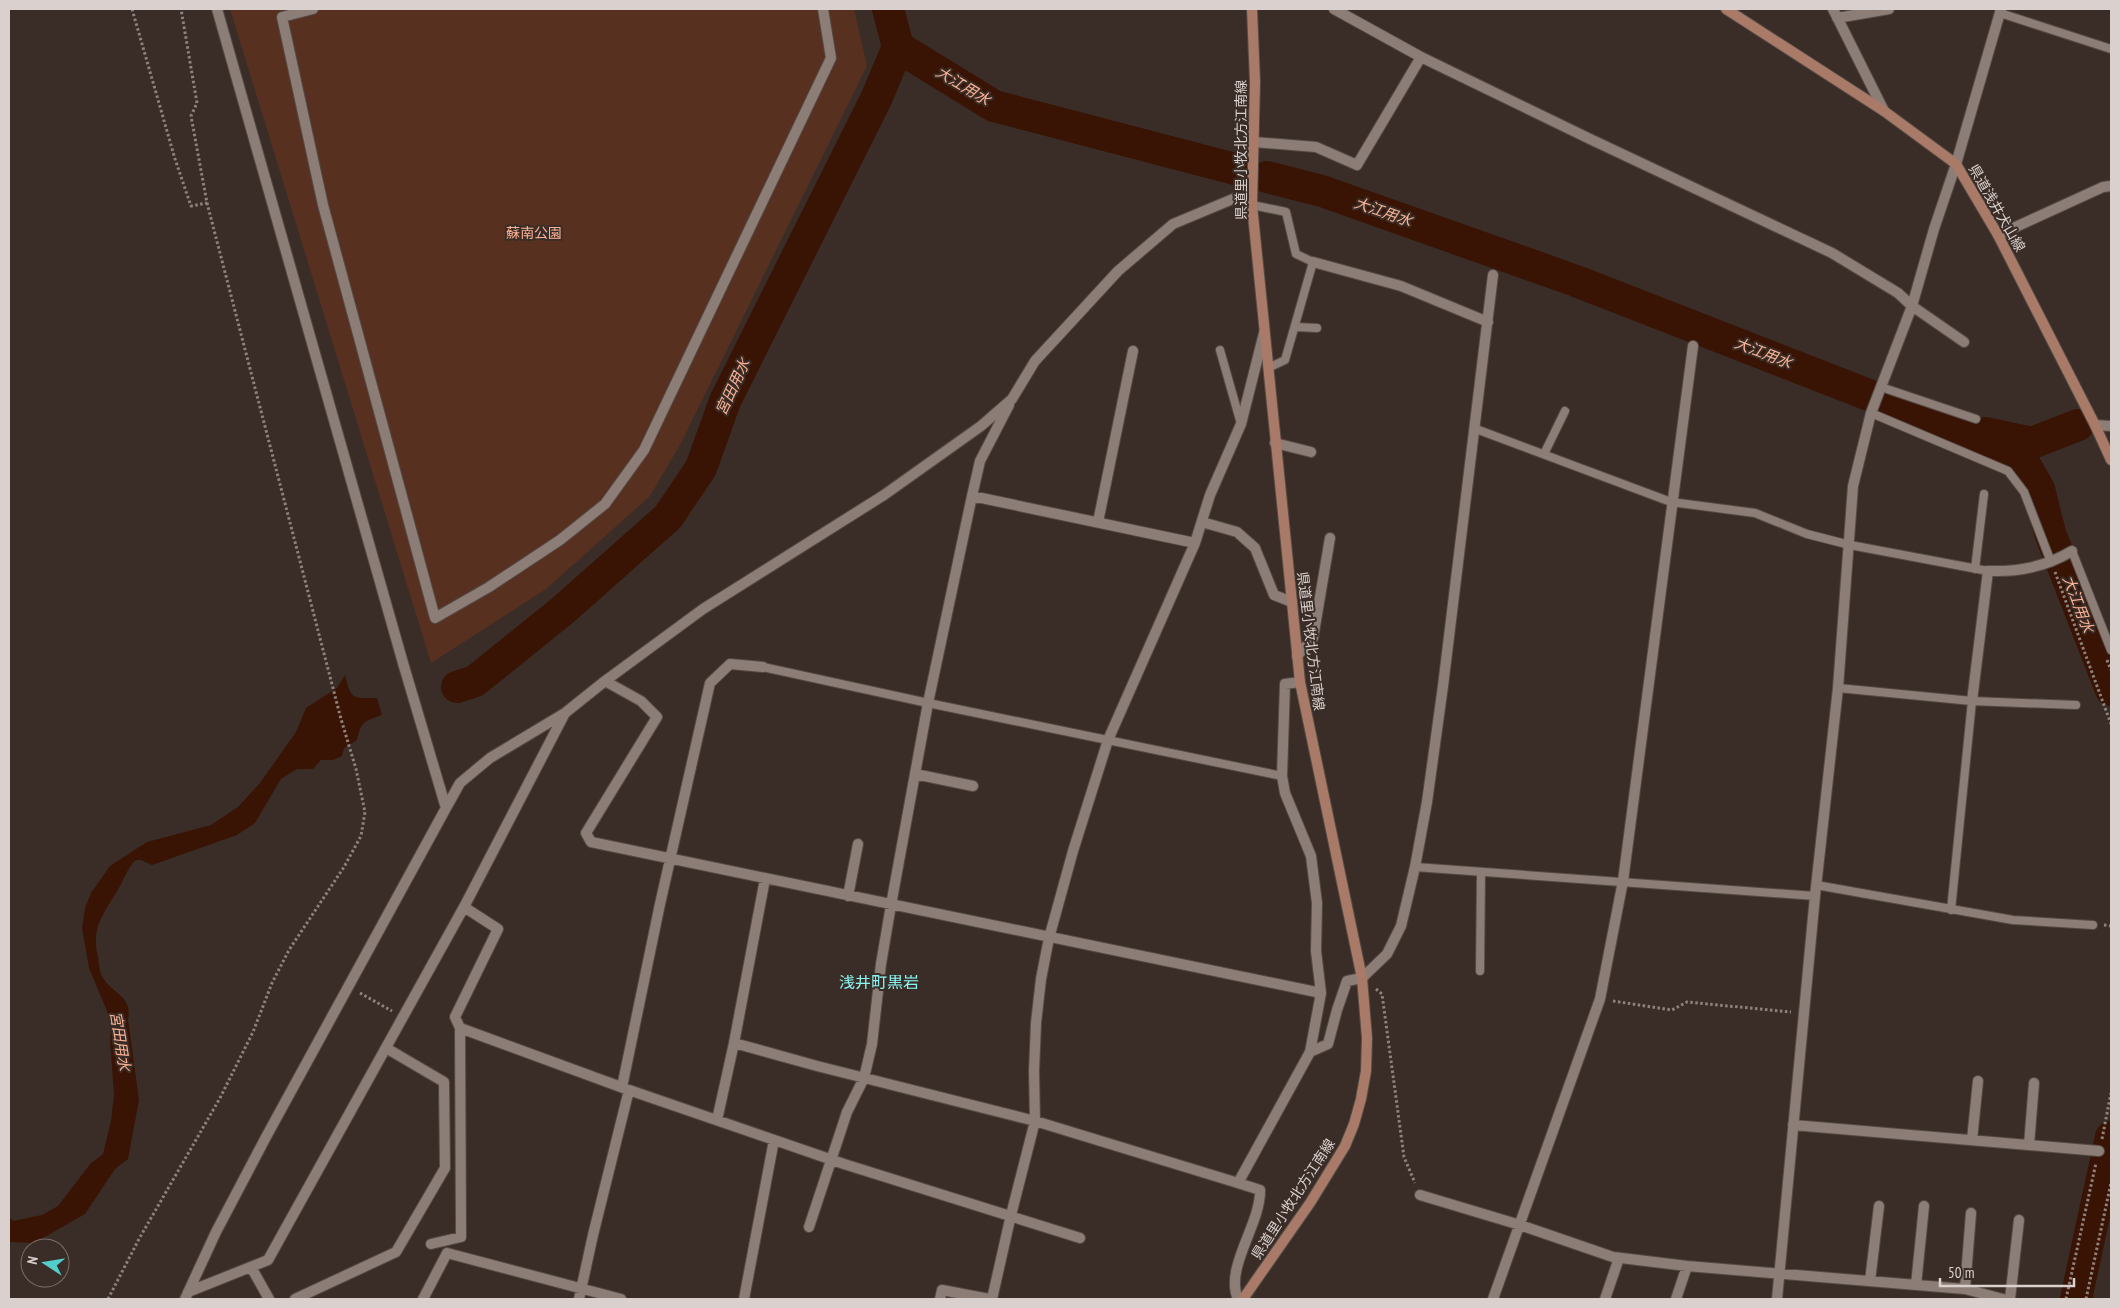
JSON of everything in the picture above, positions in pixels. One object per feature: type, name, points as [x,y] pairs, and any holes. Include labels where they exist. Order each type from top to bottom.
[{"type":"main road","name":"県道里小牧北方江南線","points":[[1243,1299],[1334,1167],[1354,1124],[1366,1072],[1367,1038],[1362,978],[1300,682],[1297,656],[1252,205],[1254,82],[1252,9]]},
{"type":"main road","name":"県道浅井犬山線","points":[[1726,9],[1884,111],[1956,164],[1998,235],[2096,425],[2111,460]]},
{"type":"street","points":[[217,9],[446,808]]},
{"type":"street","points":[[313,9],[282,17],[324,205],[435,618],[489,587],[560,540],[605,504],[644,450],[831,58],[822,9]]},
{"type":"street","points":[[1334,9],[1422,57],[1590,139],[1832,253],[1898,293],[1912,306],[1964,342]]},
{"type":"street","points":[[1884,111],[1835,13],[1889,9]]},
{"type":"street","points":[[1778,1299],[1816,885],[1838,688],[1853,486],[1872,412],[1912,306],[2001,11]]},
{"type":"street","points":[[1254,142],[1316,147],[1356,165],[1422,57]]},
{"type":"street","points":[[1998,235],[2103,187],[2111,186]]},
{"type":"street","points":[[809,1227],[847,1112],[864,1078],[872,1044],[881,964],[928,703],[980,461],[1035,361],[1118,271],[1172,224],[1252,191]]},
{"type":"street","points":[[1312,262],[1401,286],[1488,322]]},
{"type":"street","points":[[1310,1052],[1328,1044],[1347,981],[1362,978],[1388,954],[1401,926],[1415,867],[1427,802],[1443,686],[1494,275]]},
{"type":"street","points":[[940,1299],[942,1290],[990,1299],[1035,1121],[1034,1071],[1036,1023],[1049,938],[1073,850],[1108,740],[1195,543],[1210,495],[1241,424],[1264,332]]},
{"type":"street","points":[[1494,1299],[1600,999],[1623,881],[1671,502],[1693,346]]},
{"type":"street","points":[[1098,522],[1133,351]]},
{"type":"street","points":[[186,1296],[216,1232],[266,1137],[460,783],[490,758],[565,713],[703,609],[884,495],[981,426],[1012,400]]},
{"type":"street","points":[[2096,425],[2111,426]]},
{"type":"street","points":[[1275,443],[1311,452]]},
{"type":"street","points":[[972,496],[1195,543]]},
{"type":"street","points":[[1202,522],[1237,532],[1255,548],[1274,595],[1292,602]]},
{"type":"street","points":[[1297,656],[1313,638],[1330,538]]},
{"type":"street","points":[[1972,701],[1988,571],[2013,572],[2052,562],[2069,553]]},
{"type":"street","points":[[580,1294],[626,1089],[671,859],[710,683],[730,664],[762,666]]},
{"type":"street","points":[[605,681],[641,701],[657,717],[586,833],[591,842],[1321,993]]},
{"type":"street","points":[[1238,1183],[1310,1052],[1321,993],[1316,951],[1317,903],[1311,856],[1285,793],[1282,776],[1286,684],[1300,682]]},
{"type":"street","points":[[186,1296],[268,1260],[464,906],[565,713]]},
{"type":"street","points":[[915,774],[973,786]]},
{"type":"street","points":[[848,896],[858,844]]},
{"type":"street","points":[[718,1120],[765,879]]},
{"type":"street","points":[[430,1244],[461,1237],[460,1028],[455,1017],[498,928],[464,906]]},
{"type":"street","points":[[460,1028],[626,1089],[832,1160],[1080,1238]]},
{"type":"street","points":[[734,1043],[1035,1121],[1260,1190],[1261,1202],[1238,1267],[1235,1284],[1238,1299]]},
{"type":"street","points":[[295,1299],[396,1252],[444,1168],[444,1082],[386,1048]]},
{"type":"street","points":[[1972,1140],[1978,1081]]},
{"type":"street","points":[[2028,1145],[2034,1084]]},
{"type":"street","points":[[1793,1126],[2099,1151]]},
{"type":"street","points":[[744,1299],[774,1140]]},
{"type":"street","points":[[1420,1195],[1520,1225],[1619,1258],[1687,1266],[1965,1289],[2004,1299]]},
{"type":"street","points":[[1870,1281],[1879,1206]]},
{"type":"street","points":[[1916,1285],[1924,1206]]},
{"type":"street","points":[[1965,1289],[1972,1213]]},
{"type":"street","points":[[2010,1299],[2019,1220]]},
{"type":"street","points":[[423,1299],[447,1253],[580,1294],[621,1299]]},
{"type":"street","points":[[1605,1299],[1619,1258]]},
{"type":"street","points":[[1676,1299],[1687,1266]]},
{"type":"street","points":[[251,1267],[270,1299]]},
{"type":"lane","points":[[2001,11],[2111,49]]},
{"type":"lane","points":[[1252,205],[1286,212],[1296,254],[1312,262],[1296,327],[1285,360],[1268,368]]},
{"type":"lane","points":[[1296,327],[1317,328]]},
{"type":"lane","points":[[1220,350],[1241,424]]},
{"type":"lane","points":[[1881,387],[1976,419]]},
{"type":"lane","points":[[1544,454],[1565,411]]},
{"type":"lane","points":[[1872,412],[2008,471],[2024,492],[2052,562]]},
{"type":"lane","points":[[1476,429],[1671,502],[1755,513],[1807,534],[1850,545],[1988,571]]},
{"type":"lane","points":[[1975,569],[1984,494]]},
{"type":"lane","points":[[2069,553],[2111,650]]},
{"type":"lane","points":[[762,666],[928,703],[1282,776]]},
{"type":"lane","points":[[1838,688],[1972,701],[2076,705]]},
{"type":"lane","points":[[1951,910],[1972,701]]},
{"type":"lane","points":[[1415,867],[1815,896]]},
{"type":"lane","points":[[1480,971],[1482,872]]},
{"type":"lane","points":[[1816,885],[2013,920],[2093,925]]},
{"type":"path","points":[[132,9],[175,159],[191,206],[207,203]]},
{"type":"path","points":[[108,1299],[138,1239],[220,1098],[253,1032],[272,984],[289,950],[344,866],[361,836],[365,812],[356,769],[341,719],[207,203],[190,116],[197,103],[181,9]]},
{"type":"path","points":[[2052,562],[2111,724]]},
{"type":"path","points":[[1362,978],[1382,994],[1404,1156],[1420,1195]]},
{"type":"path","points":[[348,986],[403,1017]]},
{"type":"path","points":[[1600,999],[1672,1010],[1688,1002],[1805,1013]]},
{"type":"path","points":[[2066,1299],[2111,1094]]},
{"type":"path","points":[[2086,1299],[2111,1183]]},
{"type":"green space","name":"蘇南公園","points":[[230,9],[854,9],[867,66],[681,443],[650,496],[546,589],[431,663]]},
{"type":"water","points":[[345,675],[349,689],[354,696],[377,698],[382,715],[362,725],[357,740],[344,748],[342,756],[333,760],[321,760],[313,769],[297,769],[281,779],[255,823],[237,835],[152,865],[136,860],[129,869],[101,919],[96,936],[102,976],[124,999],[129,1011],[128,1019],[139,1100],[128,1159],[115,1169],[85,1214],[43,1238],[20,1238],[20,1242],[9,1242],[9,1217],[13,1221],[42,1215],[58,1206],[91,1163],[103,1154],[111,1121],[114,1095],[110,1041],[111,1026],[107,1011],[89,968],[82,928],[85,908],[91,893],[110,866],[147,842],[211,825],[238,807],[260,783],[296,732],[306,708],[337,688]]},
{"type":"waterway","name":"宮田用水","points":[[457,687],[475,681],[562,611],[668,517],[701,468],[725,401],[876,99],[898,47],[888,9]]},
{"type":"waterway","name":"大江用水","points":[[898,47],[994,106],[1235,169]]},
{"type":"waterway","name":"大江用水","points":[[1267,177],[1322,191],[1576,281],[1974,436],[2027,468],[2039,489],[2050,533],[2111,690]]},
{"type":"waterway","points":[[1985,433],[2032,443],[2078,425]]},
{"type":"waterway","name":"大江用水","points":[[2076,1299],[2111,1137]]},
{"type":"district","name":"浅井町黒岩","points":[[879,982]]}]
